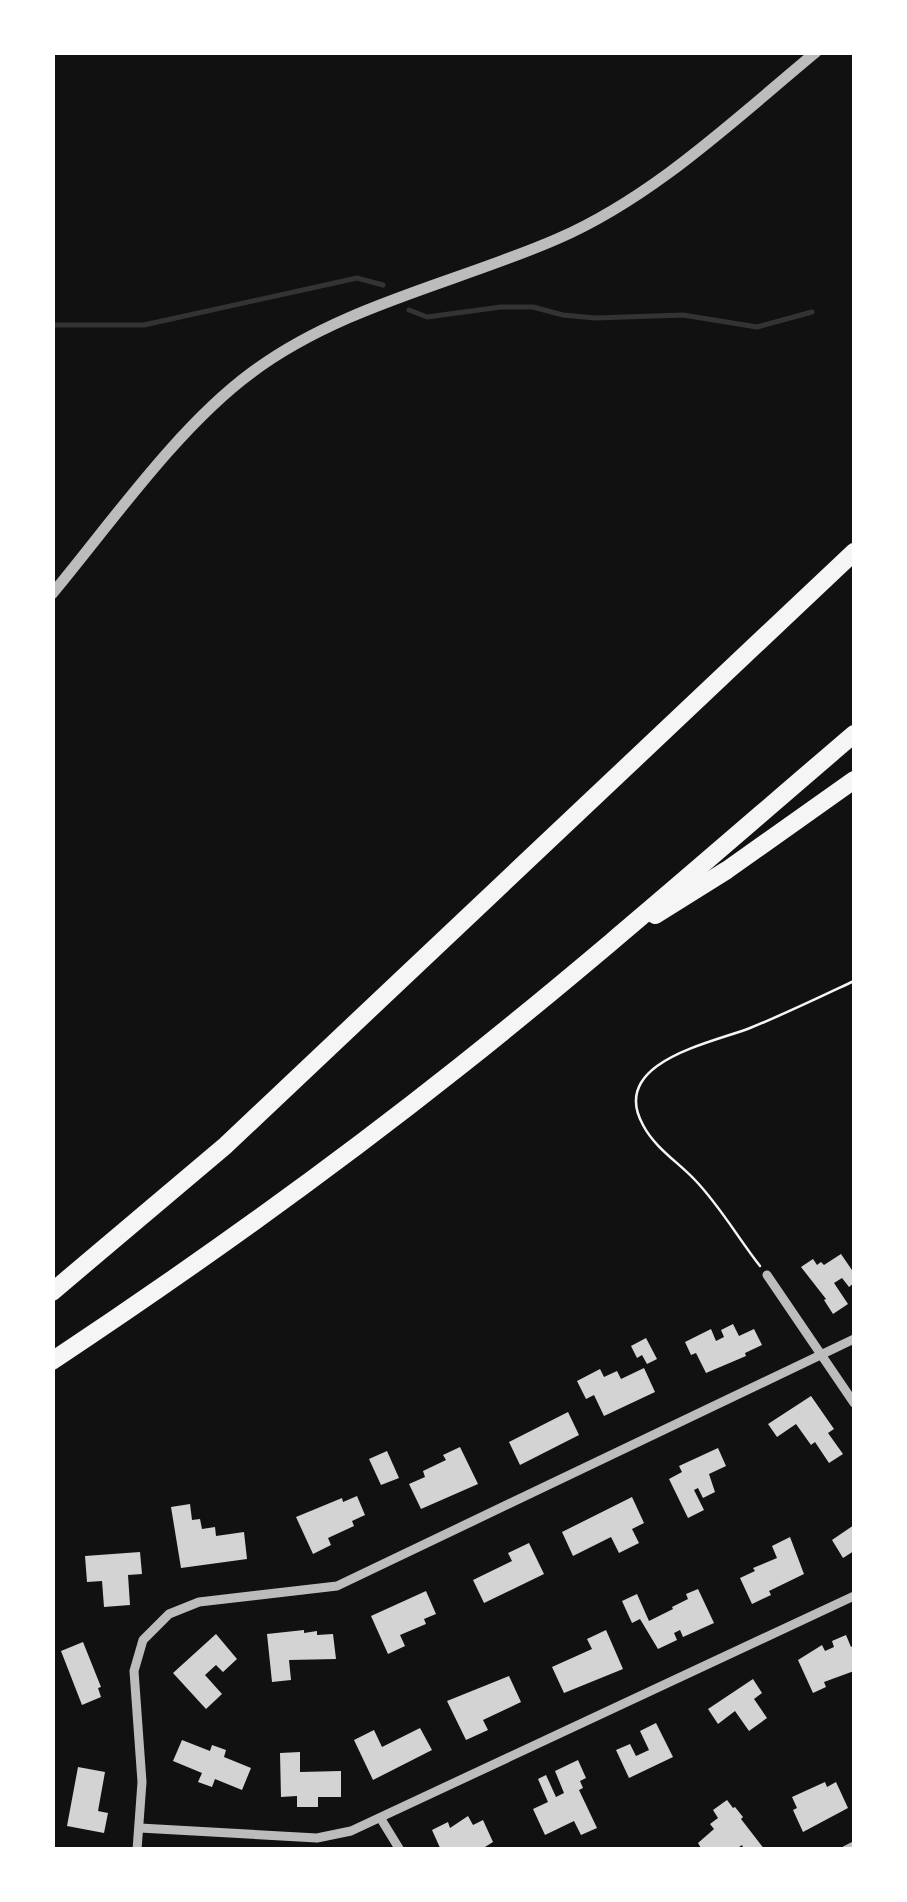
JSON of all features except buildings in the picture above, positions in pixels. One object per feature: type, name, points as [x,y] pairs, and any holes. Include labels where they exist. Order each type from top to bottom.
[{"type":"highway","points":[[52,1292],[226,1145],[854,552]]},
{"type":"highway","points":[[52,1362],[357,1146],[608,944],[854,734]]},
{"type":"highway","points":[[608,944],[716,877],[854,780]]},
{"type":"street","points":[[52,594],[187,433],[217,400],[252,372],[327,328],[560,238],[602,215],[694,152],[816,52]]},
{"type":"street","points":[[767,1275],[854,1403]]},
{"type":"street","points":[[137,1850],[142,1782],[134,1671],[143,1640],[169,1614],[199,1602],[337,1586],[854,1338]]},
{"type":"street","points":[[140,1828],[317,1838],[351,1831],[854,1596]]},
{"type":"street","points":[[381,1819],[400,1850]]},
{"type":"street","points":[[846,1850],[854,1846]]},
{"type":"path","points":[[767,1275],[698,1182],[651,1138],[638,1112],[638,1089],[655,1067],[673,1056],[747,1029],[854,981]]},
{"type":"waterway","points":[[52,325],[144,325],[357,278],[383,285]]},
{"type":"waterway","points":[[409,310],[427,317],[501,307],[533,307],[595,318],[683,315],[757,327],[812,312]]}]
